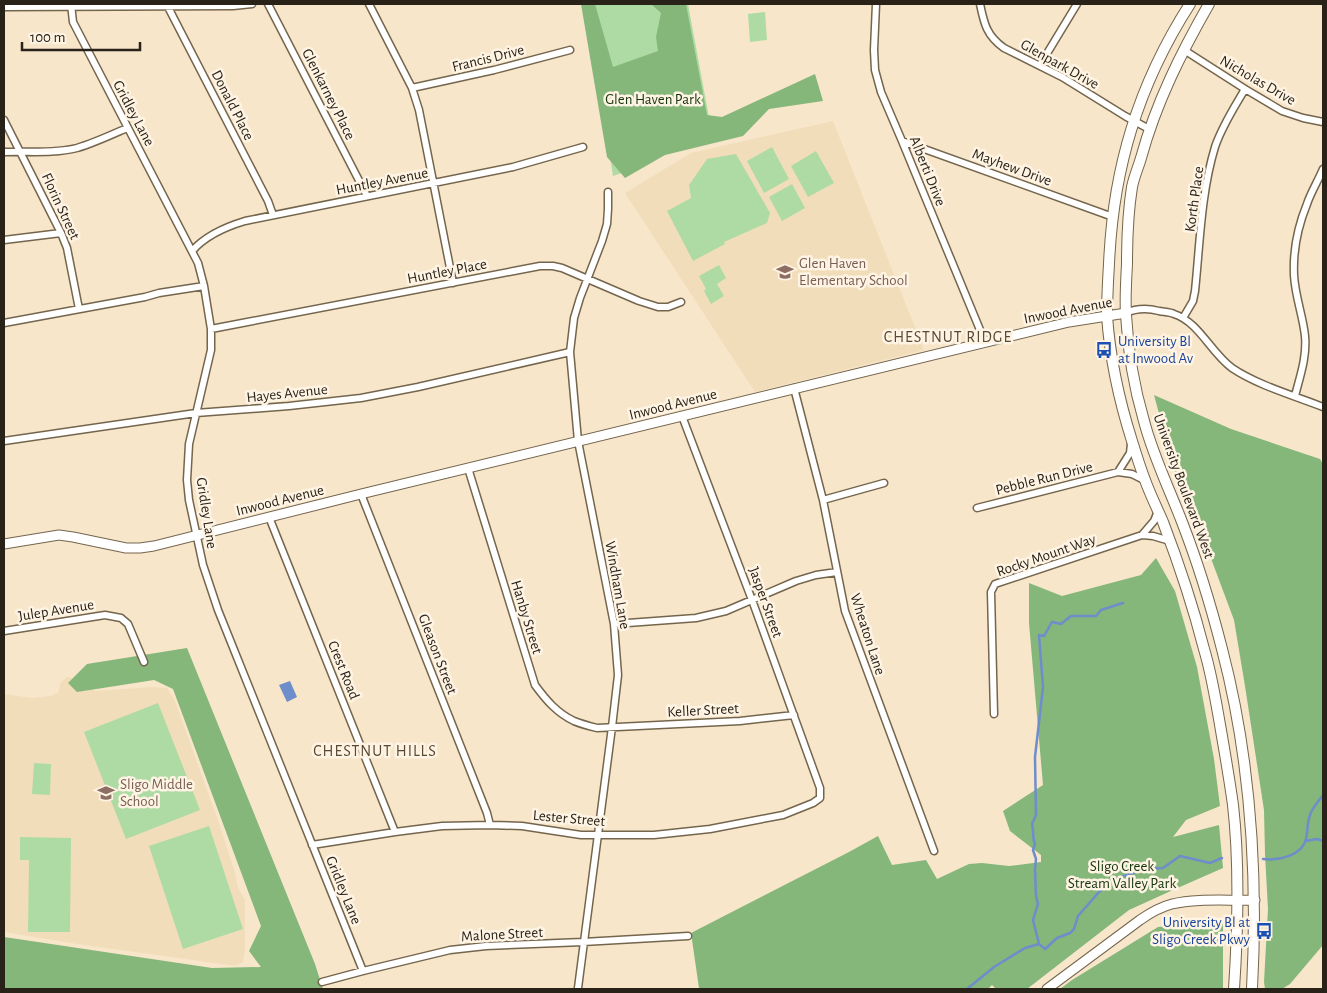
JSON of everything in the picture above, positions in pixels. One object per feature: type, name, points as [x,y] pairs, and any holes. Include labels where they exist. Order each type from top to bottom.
[{"type":"main road","points":[[1190,4],[1164,49],[1144,93],[1122,166],[1110,236],[1108,316],[1112,358],[1119,397],[1144,480],[1170,541],[1193,608],[1215,696],[1233,806],[1237,900],[1234,989]]},
{"type":"main road","name":"University Boulevard West","points":[[1209,4],[1167,84],[1149,128],[1132,187],[1127,237],[1126,313],[1134,379],[1144,422],[1157,462],[1193,553],[1208,599],[1223,652],[1246,769],[1254,863],[1255,900],[1252,989]]},
{"type":"street","points":[[4,7],[72,5],[233,6],[252,4]]},
{"type":"street","name":"Glenkarney Place","points":[[268,4],[368,196]]},
{"type":"street","points":[[369,4],[412,88],[419,110],[452,283]]},
{"type":"street","name":"Alberti Drive","points":[[876,4],[875,70],[881,92],[985,342]]},
{"type":"street","name":"Glenpark Drive","points":[[980,4],[984,23],[997,43],[1062,77],[1134,121],[1149,128]]},
{"type":"street","points":[[1040,65],[1076,4]]},
{"type":"street","name":"Gridley Lane","points":[[72,5],[72,22],[198,263],[211,329],[211,350],[189,444],[187,480],[196,535],[203,565],[218,610],[363,971]]},
{"type":"street","name":"Donald Place","points":[[168,6],[268,201],[273,215]]},
{"type":"street","name":"Francis Drive","points":[[412,88],[494,70],[570,50]]},
{"type":"street","name":"Nicholas Drive","points":[[1184,50],[1282,111],[1323,122]]},
{"type":"street","name":"Korth Place","points":[[1183,318],[1193,301],[1204,194],[1215,147],[1223,126],[1245,89]]},
{"type":"street","name":"Florin Street","points":[[4,120],[67,248],[78,309]]},
{"type":"street","points":[[4,152],[55,151],[76,148],[127,128]]},
{"type":"street","name":"Mayhew Drive","points":[[902,141],[1112,217]]},
{"type":"street","name":"Huntley Avenue","points":[[192,251],[199,242],[224,228],[244,221],[513,167],[583,147]]},
{"type":"street","points":[[1295,396],[1303,365],[1305,348],[1294,277],[1295,253],[1306,205],[1323,169]]},
{"type":"street","name":"Windham Lane","points":[[578,988],[618,675],[614,624],[578,441],[570,352],[574,318],[607,224],[608,192]]},
{"type":"street","points":[[4,240],[61,233]]},
{"type":"street","name":"Huntley Place","points":[[211,329],[540,266],[562,268],[639,301],[658,307],[681,302]]},
{"type":"street","points":[[4,323],[204,286]]},
{"type":"street","name":"Inwood Avenue","points":[[4,544],[58,536],[73,537],[126,548],[154,546],[794,388],[1069,322],[1126,313],[1136,309],[1152,309],[1183,318],[1190,323],[1221,359],[1233,368],[1255,381],[1323,406]]},
{"type":"street","name":"Hayes Avenue","points":[[4,441],[196,413],[290,406],[361,398],[418,387],[570,352]]},
{"type":"street","name":"Wheaton Lane","points":[[794,388],[823,500],[845,611],[934,851]]},
{"type":"street","name":"Jasper Street","points":[[682,416],[794,715],[820,788],[820,798]]},
{"type":"street","points":[[1132,442],[1130,453],[1118,472],[1132,474],[1144,480]]},
{"type":"street","name":"Hanby Street","points":[[468,468],[535,685],[546,700],[574,721],[597,728],[612,728]]},
{"type":"street","name":"Pebble Run Drive","points":[[977,508],[1118,472]]},
{"type":"street","points":[[823,500],[884,483]]},
{"type":"street","name":"Gleason Street","points":[[361,494],[487,813],[490,825]]},
{"type":"street","points":[[1142,535],[1154,521],[1158,511]]},
{"type":"street","name":"Crest Road","points":[[269,517],[395,832]]},
{"type":"street","name":"Rocky Mount Way","points":[[994,714],[991,592],[995,584],[1142,535],[1154,536],[1170,541]]},
{"type":"street","points":[[614,624],[696,618],[726,611],[796,581],[816,575],[837,572]]},
{"type":"street","name":"Julep Avenue","points":[[4,631],[104,615],[121,618],[128,624],[144,662]]},
{"type":"street","name":"Keller Street","points":[[612,728],[740,721],[794,715]]},
{"type":"street","name":"Lester Street","points":[[312,845],[442,826],[522,826],[581,835],[654,835],[710,829],[783,815],[813,803],[820,798]]},
{"type":"street","points":[[1047,989],[1154,911],[1172,904],[1195,901],[1255,900]]},
{"type":"street","name":"Malone Street","points":[[322,982],[450,950],[486,946],[688,936]]},
{"type":"shaded area","name":"Glen Haven Elementary School","points":[[833,121],[924,350],[755,392],[625,193],[691,153]]},
{"type":"shaded area","name":"Sligo Middle School","points":[[67,677],[86,683],[95,691],[152,687],[167,688],[175,701],[219,823],[238,888],[245,900],[245,950],[243,962],[236,966],[4,932],[4,694],[32,698],[51,696],[59,692],[60,683]]},
{"type":"green space","name":"Glen Haven Park","points":[[581,4],[595,4],[613,67],[658,51],[656,37],[661,13],[651,4],[686,4],[707,115],[722,117],[815,74],[823,101],[769,109],[743,136],[665,155],[625,178],[607,157]]},
{"type":"green space","name":"Glen Haven Park","points":[[586,4],[688,4],[711,128],[630,170],[613,176]]},
{"type":"green space","points":[[765,12],[767,40],[750,42],[748,14]]},
{"type":"green space","points":[[772,147],[789,179],[764,193],[747,161]]},
{"type":"green space","points":[[816,151],[834,183],[808,197],[791,166]]},
{"type":"green space","points":[[736,154],[770,213],[767,223],[724,242],[725,244],[693,261],[667,211],[691,198],[689,185],[707,159]]},
{"type":"green space","points":[[792,184],[805,208],[782,221],[769,197]]},
{"type":"green space","points":[[719,265],[726,278],[717,284],[724,296],[711,304],[699,276]]},
{"type":"green space","points":[[1154,395],[1231,429],[1320,459],[1323,464],[1323,945],[1290,984],[1282,989],[1265,989],[1264,982],[1268,909],[1264,810],[1234,620],[1197,521],[1176,476]]},
{"type":"green space","name":"Sligo Creek Stream Valley Park","points":[[1156,558],[1175,591],[1197,667],[1214,759],[1220,806],[1186,820],[1173,837],[1219,825],[1223,868],[1129,910],[1027,989],[996,989],[992,985],[988,989],[681,989],[699,988],[691,933],[878,836],[892,865],[926,860],[937,879],[969,864],[982,863],[1009,866],[1041,862],[1041,855],[1010,831],[1003,811],[1043,785],[1029,623],[1029,583],[1062,596],[1141,575]]},
{"type":"green space","points":[[187,648],[315,964],[323,989],[4,989],[4,937],[212,968],[261,967],[249,951],[261,926],[173,689],[154,680],[77,692],[68,683],[87,664]]},
{"type":"green space","points":[[158,703],[200,810],[126,839],[84,732]]},
{"type":"green space","points":[[34,763],[51,764],[50,795],[32,794]]},
{"type":"green space","points":[[209,826],[243,929],[183,949],[149,846]]},
{"type":"green space","points":[[20,837],[71,838],[70,932],[28,932],[29,860],[20,860]]},
{"type":"green space","points":[[1223,922],[1223,989],[1060,989],[1158,927]]},
{"type":"water","points":[[290,681],[297,697],[287,702],[279,685]]},
{"type":"waterway","points":[[1039,944],[1033,920],[1038,904],[1032,824],[1036,815],[1035,757],[1043,687],[1039,635],[1044,636],[1052,622],[1061,624],[1071,616],[1096,616],[1101,610],[1123,603]]},
{"type":"waterway","points":[[1263,859],[1282,858],[1300,850],[1306,839],[1311,812],[1323,795]]},
{"type":"waterway","points":[[1306,841],[1317,839],[1323,841]]},
{"type":"waterway","points":[[967,989],[994,967],[1025,948],[1039,944],[1045,949],[1057,938],[1070,933],[1074,929],[1078,916],[1109,883],[1144,869],[1163,868],[1180,856],[1210,863],[1222,858]]},
{"type":"place","name":"Glen Haven Elementary School","points":[[785,272]]},
{"type":"place","name":"University Bl at Inwood Av","points":[[1104,350]]},
{"type":"place","name":"Sligo Middle School","points":[[106,793]]},
{"type":"place","name":"University Bl at Sligo Creek Pkwy","points":[[1264,931]]},
{"type":"district","name":"CHESTNUT RIDGE","points":[[948,336]]},
{"type":"district","name":"CHESTNUT HILLS","points":[[375,750]]}]
